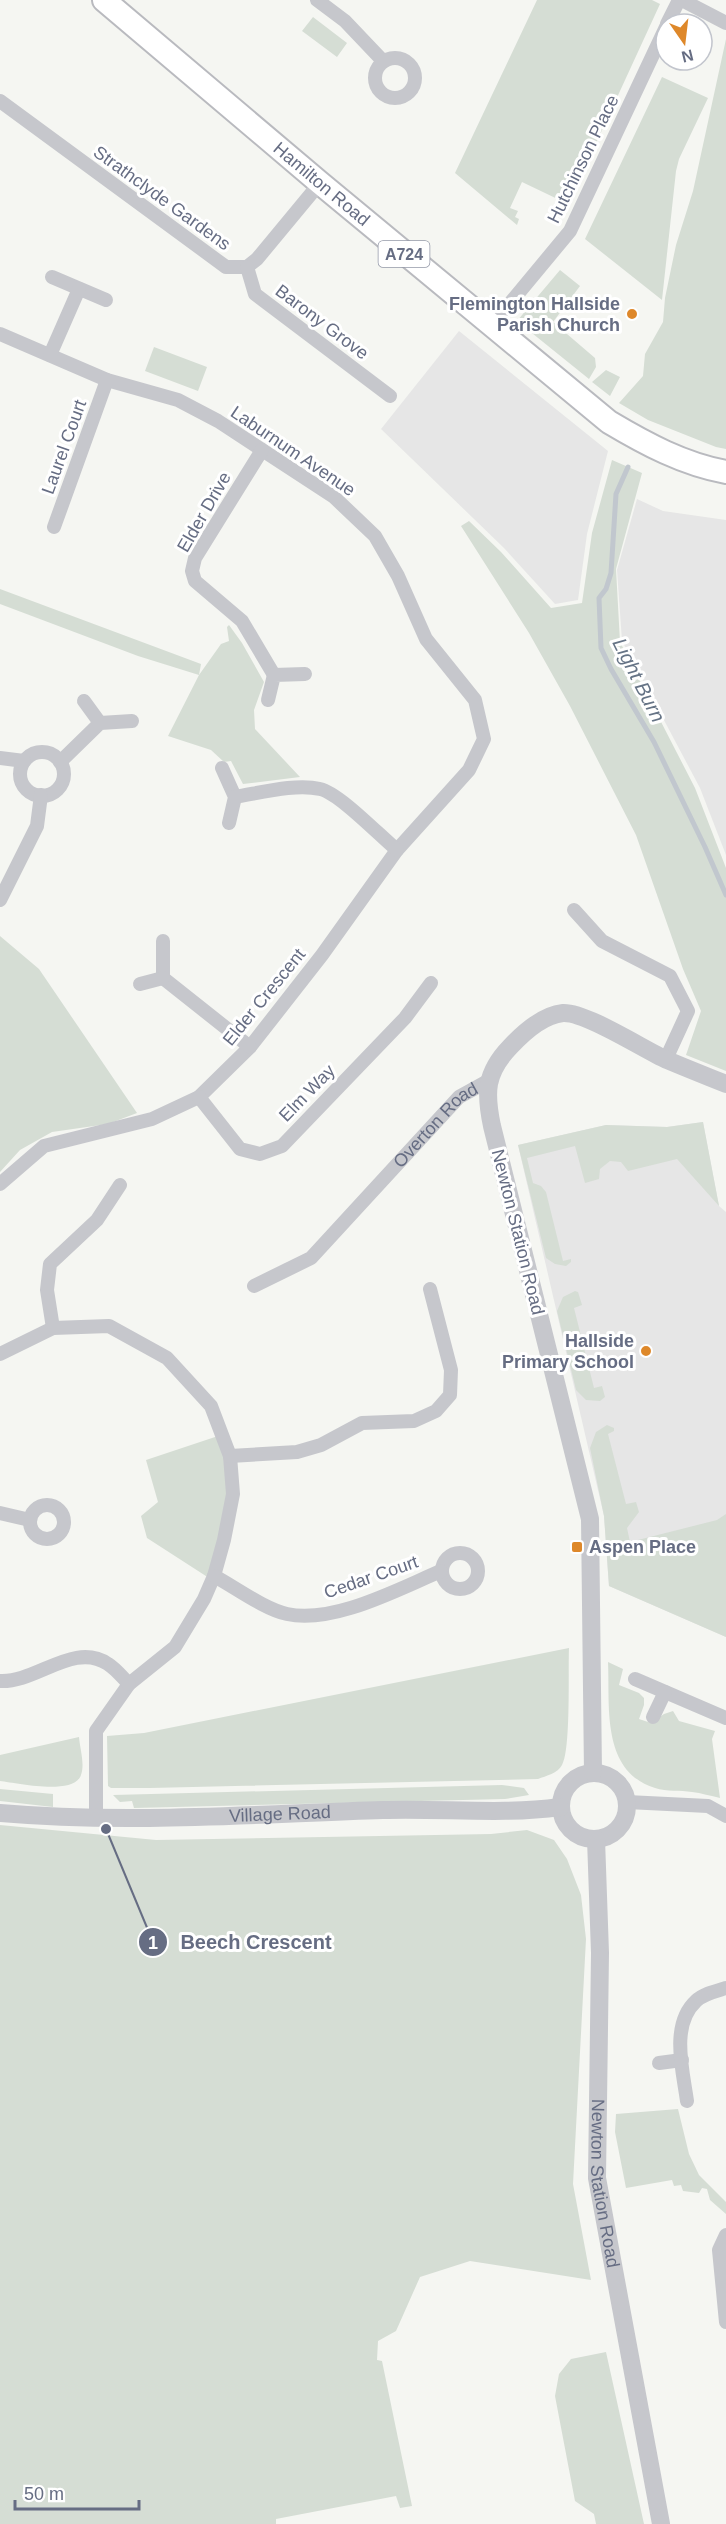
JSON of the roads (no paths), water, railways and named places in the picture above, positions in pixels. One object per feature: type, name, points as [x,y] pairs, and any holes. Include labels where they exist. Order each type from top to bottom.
[{"type":"main road","name":"Hamilton Road","points":[[104,0],[320,183],[609,422],[644,443],[699,467],[726,472]]},
{"type":"street","points":[[317,0],[345,21],[383,61]]},
{"type":"street","points":[[680,0],[726,23]]},
{"type":"street","name":"Hutchinson Place","points":[[492,325],[570,231],[654,53]]},
{"type":"street","name":"Strathclyde Gardens","points":[[0,101],[226,267],[247,267]]},
{"type":"street","points":[[247,267],[258,259],[320,183]]},
{"type":"street","name":"Barony Grove","points":[[247,267],[255,294],[390,396]]},
{"type":"street","points":[[52,277],[106,300]]},
{"type":"street","points":[[50,356],[79,289]]},
{"type":"street","name":"Laburnum Avenue","points":[[0,334],[107,380],[178,400],[218,421],[334,497],[375,536],[398,576],[426,639],[475,700],[484,739]]},
{"type":"street","name":"Laurel Court","points":[[54,526],[107,380]]},
{"type":"street","name":"Elder Drive","points":[[262,450],[195,558],[192,571],[195,581],[242,621],[274,675]]},
{"type":"street","points":[[268,699],[274,675],[305,674]]},
{"type":"street","points":[[84,701],[100,723]]},
{"type":"street","points":[[60,762],[100,723],[132,721]]},
{"type":"street","name":"Elder Crescent","points":[[0,1184],[44,1146],[153,1119],[199,1097],[250,1047],[322,955],[397,850],[469,770],[484,739]]},
{"type":"street","points":[[38,752],[54,755],[60,762],[63,778],[60,786],[54,792],[41,795],[30,792],[24,785],[20,769],[24,761],[38,752]]},
{"type":"street","points":[[0,758],[24,761]]},
{"type":"street","points":[[222,768],[235,797],[229,823]]},
{"type":"street","points":[[235,797],[303,787],[322,789],[344,804],[397,850]]},
{"type":"street","points":[[0,900],[36,826],[41,795]]},
{"type":"street","points":[[574,910],[602,941],[670,976],[688,1011],[666,1059]]},
{"type":"street","points":[[163,941],[163,978]]},
{"type":"street","points":[[163,978],[250,1047]]},
{"type":"street","points":[[140,984],[163,978]]},
{"type":"street","name":"Elm Way","points":[[199,1097],[240,1149],[260,1154],[282,1146],[405,1018],[431,983]]},
{"type":"street","name":"Overton Road","points":[[254,1286],[311,1258],[459,1097],[488,1081],[500,1057],[545,1018],[564,1013],[580,1016],[666,1059],[726,1084]]},
{"type":"street","name":"Newton Station Road","points":[[488,1081],[487,1100],[492,1126],[590,1519],[593,1773]]},
{"type":"street","points":[[53,1328],[46,1290],[50,1264],[97,1221],[120,1185]]},
{"type":"street","points":[[230,1456],[297,1452],[321,1445],[362,1423],[414,1421],[436,1411],[450,1395],[451,1370],[430,1289]]},
{"type":"street","points":[[0,1354],[53,1328],[109,1326],[167,1358],[211,1406],[230,1456],[233,1494],[224,1540],[214,1576],[204,1599],[174,1647],[129,1684],[96,1731],[96,1818]]},
{"type":"street","points":[[0,1513],[30,1520]]},
{"type":"street","name":"Cedar Court","points":[[214,1576],[286,1614],[313,1616],[359,1604],[441,1571]]},
{"type":"street","points":[[0,1681],[26,1678],[69,1660],[89,1656],[108,1663],[129,1684]]},
{"type":"street","points":[[635,1679],[726,1718]]},
{"type":"street","points":[[653,1716],[665,1692]]},
{"type":"street","points":[[593,1773],[603,1774],[619,1784],[627,1802],[627,1812],[623,1823],[616,1831],[596,1839],[585,1838],[567,1827],[560,1807],[561,1798],[571,1782],[585,1774],[593,1773]]},
{"type":"street","points":[[627,1802],[708,1806],[726,1816]]},
{"type":"street","name":"Village Road","points":[[0,1813],[96,1818],[411,1809],[539,1810],[560,1807]]},
{"type":"street","name":"Newton Station Road","points":[[596,1839],[600,1953],[597,2178],[660,2524]]},
{"type":"street","points":[[687,2101],[681,2034],[686,2016],[696,2001],[726,1988]]},
{"type":"street","points":[[659,2063],[682,2060]]},
{"type":"street","points":[[726,2235],[719,2250],[726,2322]]},
{"type":"waterway","name":"Light Burn","points":[[628,467],[616,494],[611,573],[606,589],[599,598],[601,648],[654,742],[726,895]]},
{"type":"place","name":"Flemington Hallside Parish Church","points":[[632,314]]},
{"type":"place","name":"Hallside Primary School","points":[[646,1351]]},
{"type":"place","name":"Aspen Place","points":[[577,1547]]},
{"type":"place","name":"Beech Crescent","points":[[106,1829]]}]
